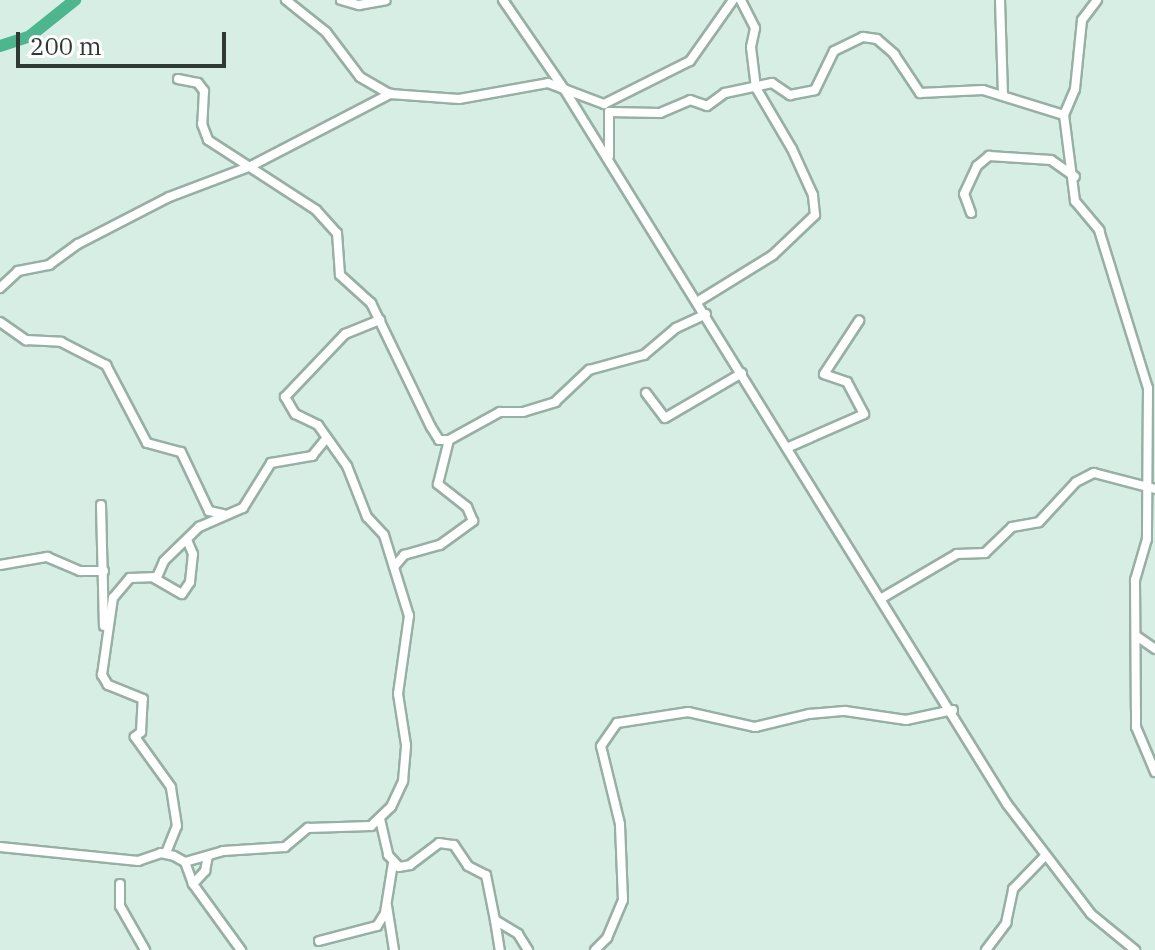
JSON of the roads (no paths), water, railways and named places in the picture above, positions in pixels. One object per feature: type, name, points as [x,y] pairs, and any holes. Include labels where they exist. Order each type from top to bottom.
[{"type":"street","points":[[286,0],[326,32],[360,77],[390,94],[459,99],[548,83],[604,104],[690,61],[733,0]]},
{"type":"street","points":[[341,0],[359,5],[386,0]]},
{"type":"street","points":[[503,0],[564,89],[1044,857],[1091,914],[1135,950]]},
{"type":"street","points":[[697,302],[773,255],[815,215],[813,195],[792,149],[756,88],[751,47],[755,28],[741,0]]},
{"type":"street","points":[[1000,0],[1003,94]]},
{"type":"street","points":[[1097,0],[1082,20],[1075,89],[1064,115],[1075,177],[1075,201],[1099,230],[1148,388],[1151,489],[1146,548],[1135,580],[1138,637],[1136,727],[1155,772]]},
{"type":"street","points":[[610,165],[609,112],[660,113],[690,100],[707,106],[725,93],[772,83],[790,95],[815,90],[834,51],[863,37],[877,39],[894,54],[920,93],[944,96],[969,90],[1003,94],[1064,115]]},
{"type":"street","points":[[178,79],[198,83],[204,91],[202,124],[208,140],[316,210],[332,227],[340,242],[340,275],[365,295],[439,440],[449,440],[500,412],[523,412],[555,402],[589,370],[644,355],[676,328],[706,314]]},
{"type":"street","points":[[0,288],[18,271],[49,265],[78,244],[169,197],[251,166],[390,94]]},
{"type":"street","points":[[971,213],[964,194],[977,166],[989,156],[1051,160],[1075,177]]},
{"type":"street","points":[[0,847],[138,861],[166,853],[185,862],[208,856],[285,847],[308,828],[371,826],[380,818],[403,781],[406,745],[398,694],[410,622],[384,535],[367,517],[347,466],[325,440],[318,425],[295,414],[285,394],[311,375],[345,334],[380,320]]},
{"type":"street","points":[[789,447],[864,414],[847,382],[824,374],[859,321]]},
{"type":"street","points":[[0,322],[26,340],[61,342],[106,365],[147,443],[181,452],[209,511],[223,514]]},
{"type":"street","points":[[646,393],[665,418],[742,373]]},
{"type":"street","points":[[154,578],[187,540],[223,514],[243,508],[271,463],[312,456],[325,440]]},
{"type":"street","points":[[393,568],[404,555],[440,545],[473,521],[467,507],[438,484],[449,440]]},
{"type":"street","points":[[882,598],[957,554],[985,553],[1012,527],[1039,522],[1076,482],[1094,473],[1151,489]]},
{"type":"street","points":[[101,505],[104,682],[140,694],[141,732],[135,737],[170,781],[177,826],[166,853]]},
{"type":"street","points":[[104,630],[120,585],[142,575],[154,578],[182,594],[190,582],[193,554],[187,540]]},
{"type":"street","points":[[0,565],[47,557],[80,571],[104,571]]},
{"type":"street","points":[[1138,637],[1155,649]]},
{"type":"street","points":[[602,948],[623,900],[620,824],[601,746],[617,723],[688,712],[755,727],[809,714],[845,711],[906,720],[953,710]]},
{"type":"street","points":[[380,818],[393,863],[387,905],[394,950]]},
{"type":"street","points":[[393,863],[405,868],[439,843],[454,845],[468,866],[486,875],[488,907],[495,920],[500,950]]},
{"type":"street","points":[[193,884],[205,871],[208,856]]},
{"type":"street","points":[[986,950],[1006,923],[1013,889],[1044,857]]},
{"type":"street","points":[[185,862],[193,884],[241,950]]},
{"type":"street","points":[[120,884],[120,906],[145,950]]},
{"type":"street","points":[[319,941],[368,931],[377,926],[387,905]]},
{"type":"street","points":[[495,920],[518,934],[528,950]]},
{"type":"street","points":[[499,938],[506,928]]},
{"type":"waterway","points":[[0,46],[30,36],[75,0]]}]
